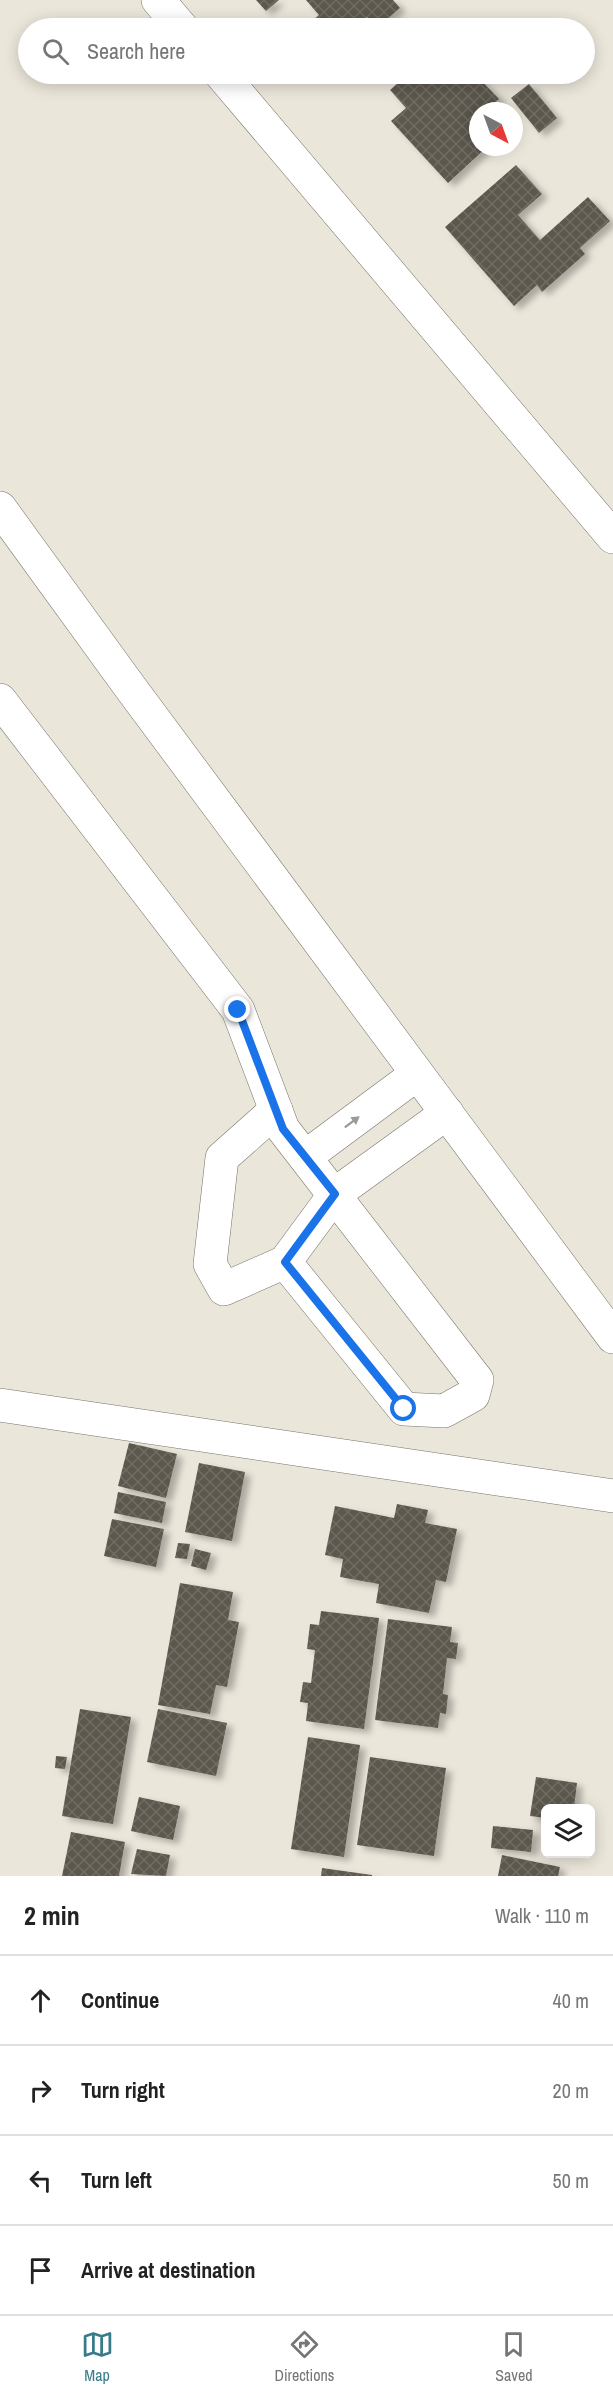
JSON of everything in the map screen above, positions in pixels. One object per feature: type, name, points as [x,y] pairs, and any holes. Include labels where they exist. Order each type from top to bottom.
[{"type":"street","points":[[158,0],[173,18]]},
{"type":"street","points":[[229,84],[613,537]]},
{"type":"street","points":[[0,508],[613,1337]]},
{"type":"street","points":[[0,700],[238,1010],[283,1129],[477,1380],[473,1395],[444,1412],[404,1409],[285,1262]]},
{"type":"street","points":[[305,1157],[417,1074]]},
{"type":"street","points":[[276,1110],[222,1158],[210,1264],[224,1289],[285,1262],[335,1194],[447,1113]]},
{"type":"street","points":[[0,1405],[613,1496]]},
{"type":"building","points":[[256,0],[279,0],[266,11]]},
{"type":"building","points":[[306,0],[393,0],[400,8],[388,18],[315,18],[319,15]]},
{"type":"building","points":[[397,84],[485,84],[499,99],[496,102],[469,102],[469,156],[477,156],[448,183],[391,121],[406,108],[390,90]]},
{"type":"building","points":[[529,84],[557,118],[539,133],[523,113],[523,102],[514,102],[511,98]]},
{"type":"building","points":[[516,165],[542,194],[518,215],[540,240],[588,197],[610,221],[580,248],[585,254],[542,292],[537,285],[514,306],[445,227]]},
{"type":"building","points":[[129,1443],[177,1454],[166,1498],[118,1486]]},
{"type":"building","points":[[199,1463],[245,1472],[232,1541],[185,1532]]},
{"type":"building","points":[[118,1492],[166,1502],[162,1523],[114,1513]]},
{"type":"building","points":[[397,1504],[428,1510],[425,1523],[457,1529],[446,1582],[436,1580],[429,1613],[376,1603],[379,1584],[340,1577],[343,1559],[325,1555],[335,1506],[394,1518]]},
{"type":"building","points":[[112,1519],[164,1529],[156,1567],[104,1556]]},
{"type":"building","points":[[178,1543],[190,1544],[187,1559],[175,1558]]},
{"type":"building","points":[[195,1549],[211,1553],[206,1570],[191,1566]]},
{"type":"building","points":[[180,1583],[233,1592],[228,1620],[239,1622],[227,1687],[216,1685],[210,1714],[158,1705]]},
{"type":"building","points":[[321,1611],[379,1618],[364,1729],[306,1721],[308,1703],[300,1702],[303,1682],[311,1683],[315,1650],[307,1649],[310,1624],[319,1625]]},
{"type":"building","points":[[388,1619],[452,1627],[450,1642],[458,1643],[456,1659],[447,1658],[443,1694],[448,1695],[446,1714],[440,1713],[438,1728],[375,1720]]},
{"type":"building","points":[[80,1709],[131,1717],[113,1824],[62,1816]]},
{"type":"building","points":[[158,1709],[227,1723],[216,1776],[147,1762]]},
{"type":"building","points":[[308,1737],[360,1745],[344,1857],[291,1849]]},
{"type":"building","points":[[56,1756],[67,1757],[65,1769],[55,1768]]},
{"type":"building","points":[[370,1757],[446,1768],[434,1856],[357,1845]]},
{"type":"building","points":[[536,1777],[577,1783],[574,1804],[541,1804],[541,1817],[530,1816]]},
{"type":"building","points":[[139,1797],[180,1806],[173,1840],[131,1831]]},
{"type":"building","points":[[493,1826],[533,1830],[531,1852],[491,1848]]},
{"type":"building","points":[[71,1832],[125,1842],[119,1876],[62,1876]]},
{"type":"building","points":[[137,1849],[170,1855],[166,1876],[131,1874]]},
{"type":"building","points":[[502,1855],[560,1867],[558,1876],[498,1876]]},
{"type":"building","points":[[322,1868],[372,1875],[372,1876],[321,1876]]},
{"type":"route","points":[[238,1010],[283,1129],[335,1194],[285,1262],[404,1409]]}]
